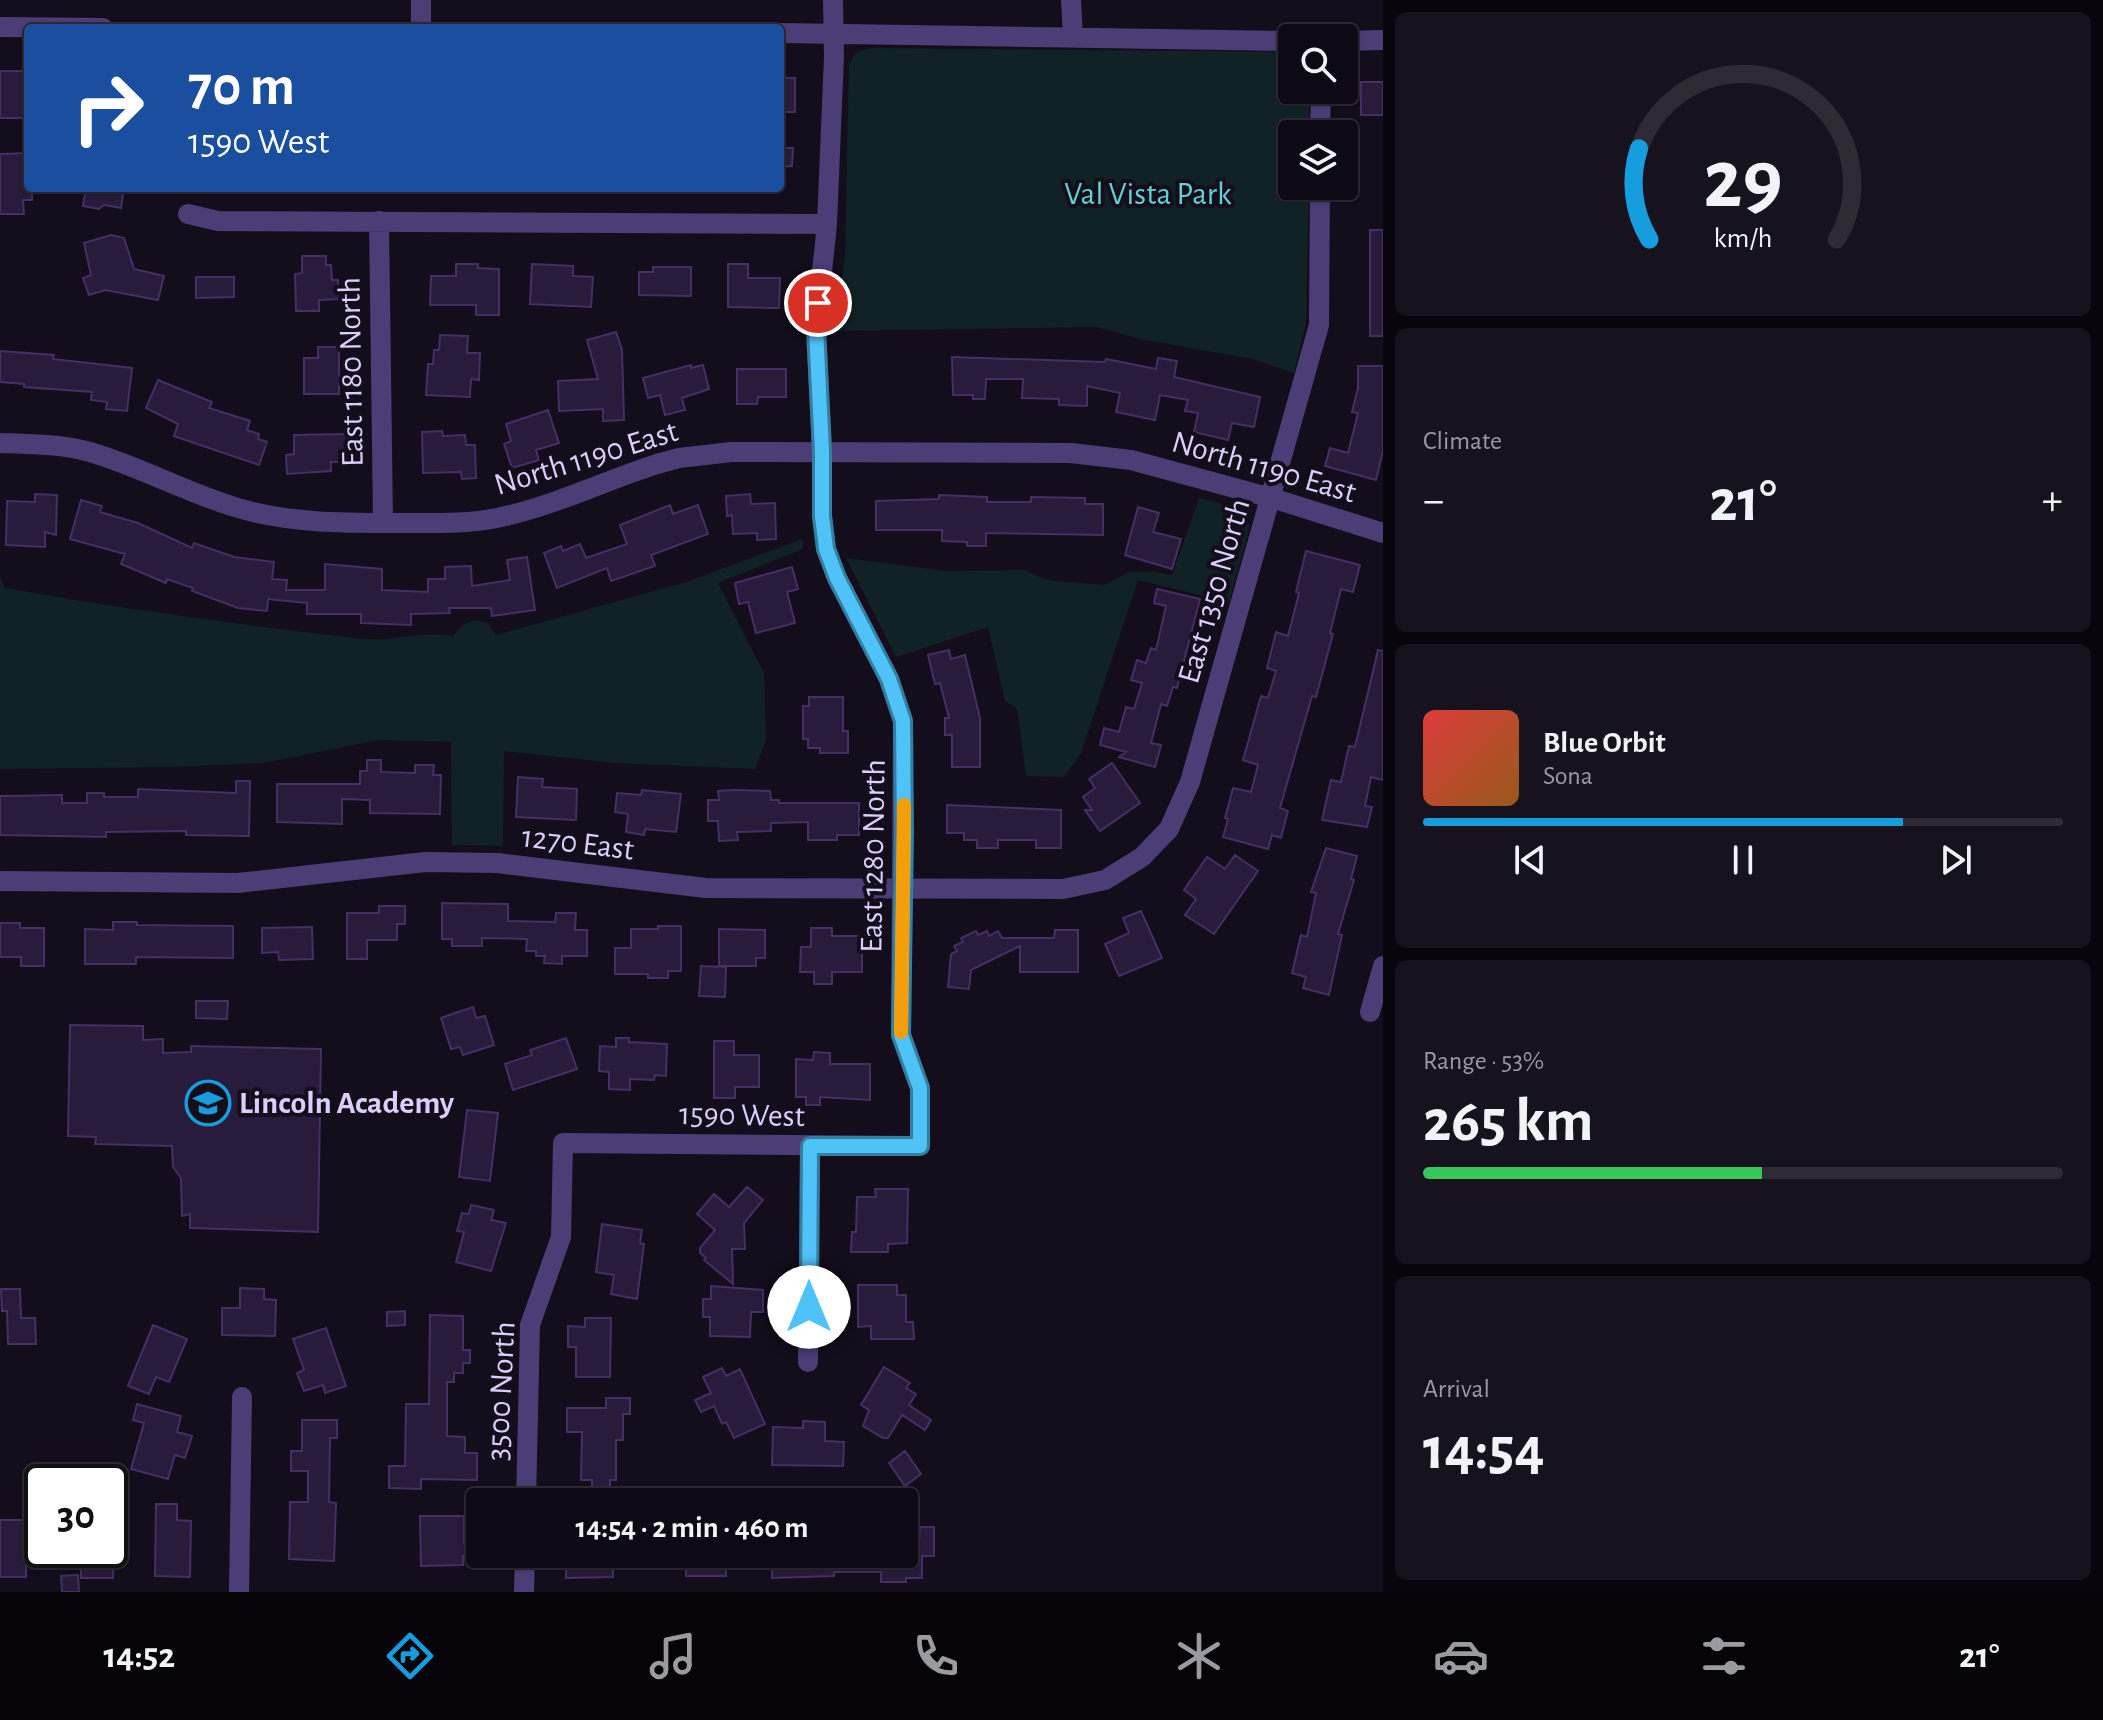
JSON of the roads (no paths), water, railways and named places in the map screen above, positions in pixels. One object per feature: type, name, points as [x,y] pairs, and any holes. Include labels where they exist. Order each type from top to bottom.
[{"type":"street","points":[[421,0],[421,24]]},
{"type":"street","name":"East 1280 North","points":[[833,0],[827,224],[816,329],[822,516],[826,549],[837,578],[889,679],[903,721],[901,1035],[920,1088],[920,1146]]},
{"type":"street","points":[[1071,0],[1073,37]]},
{"type":"street","points":[[0,27],[24,27]]},
{"type":"street","points":[[784,33],[1278,41]]},
{"type":"street","points":[[1358,41],[1383,40]]},
{"type":"street","name":"East 1350 North","points":[[1142,857],[1169,829],[1190,782],[1319,325],[1320,200]]},
{"type":"street","points":[[188,214],[218,221],[827,224]]},
{"type":"street","name":"East 1180 North","points":[[379,221],[383,523]]},
{"type":"street","name":"North 1190 East","points":[[0,443],[50,445],[88,451],[206,497],[269,516],[316,522],[383,523],[466,522],[497,518],[679,458],[731,452],[1071,453],[1131,460],[1272,498],[1383,533]]},
{"type":"street","name":"1270 East","points":[[0,881],[238,883],[425,862],[497,863],[706,888],[1063,889],[1105,880],[1142,857]]},
{"type":"street","points":[[1370,1012],[1383,966]]},
{"type":"street","name":"1590 West","points":[[563,1143],[920,1146]]},
{"type":"street","name":"3500 North","points":[[526,1488],[530,1325],[561,1237],[563,1143]]},
{"type":"street","points":[[808,1362],[810,1146]]},
{"type":"street","points":[[239,1592],[242,1397]]},
{"type":"street","points":[[524,1592],[525,1568]]},
{"type":"place","name":"Lincoln Academy","points":[[208,1103]]},
{"type":"park label","name":"Val Vista Park","points":[[1148,194]]}]
